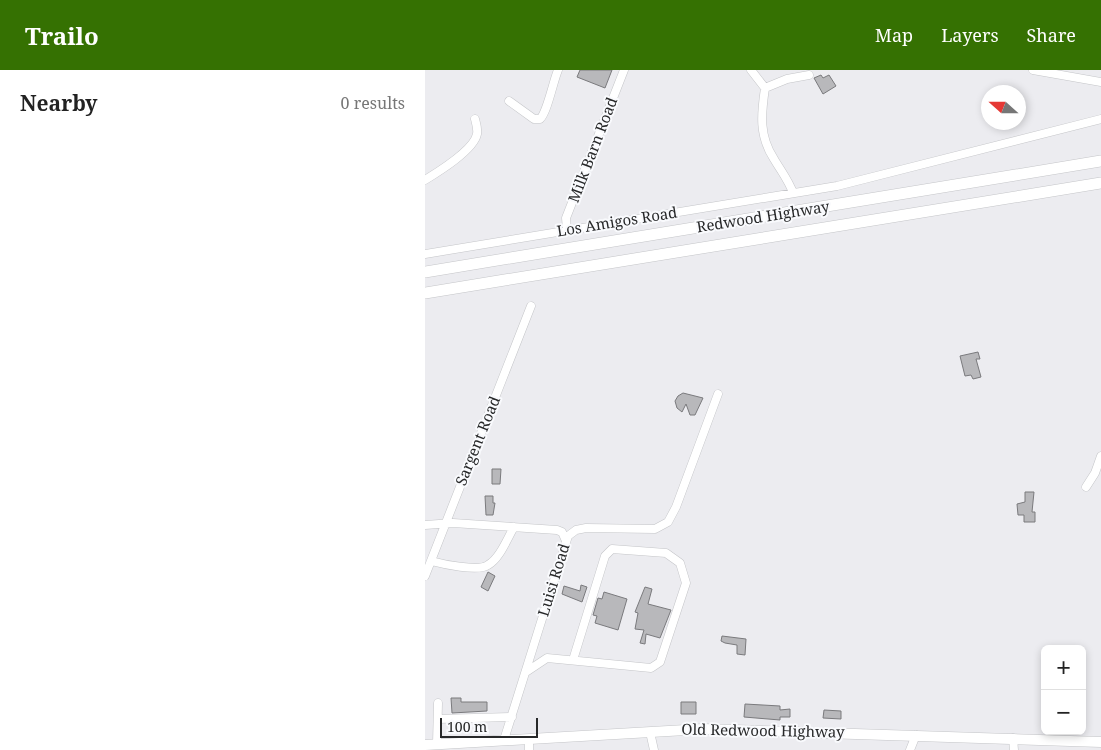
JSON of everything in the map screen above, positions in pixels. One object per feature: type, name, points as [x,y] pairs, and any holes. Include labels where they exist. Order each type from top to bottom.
[{"type":"highway","name":"Redwood Highway","points":[[425,272],[1101,161]]},
{"type":"highway","name":"Redwood Highway","points":[[425,293],[1101,183]]},
{"type":"main road","name":"Old Redwood Highway","points":[[425,745],[703,729],[916,734],[1101,742]]},
{"type":"street","points":[[509,101],[534,119],[540,119],[545,115],[548,97],[558,70]]},
{"type":"street","name":"Milk Barn Road","points":[[567,230],[566,218],[624,70]]},
{"type":"street","points":[[751,70],[765,88],[762,134],[793,194]]},
{"type":"street","points":[[1033,70],[1101,82]]},
{"type":"street","points":[[765,88],[787,79],[809,75]]},
{"type":"street","points":[[425,180],[439,173],[473,142],[478,132],[475,118]]},
{"type":"street","name":"Los Amigos Road","points":[[425,254],[837,186],[1101,119]]},
{"type":"street","name":"Sargent Road","points":[[425,576],[531,306]]},
{"type":"street","name":"Luisi Road","points":[[504,740],[527,672],[566,541],[576,530],[655,529],[668,522],[676,507],[718,394]]},
{"type":"street","points":[[1086,487],[1095,473],[1101,456]]},
{"type":"street","points":[[425,525],[453,522],[557,530],[562,532],[566,541]]},
{"type":"street","points":[[431,561],[449,565],[485,567],[503,548],[514,527]]},
{"type":"street","points":[[527,672],[547,658],[651,668],[660,662],[686,584],[679,563],[666,553],[612,549],[605,556],[573,660]]},
{"type":"street","points":[[437,744],[438,703]]},
{"type":"street","points":[[438,719],[512,717]]},
{"type":"street","points":[[650,732],[654,750]]},
{"type":"street","points":[[910,750],[916,734]]},
{"type":"street","points":[[1013,738],[1014,750]]},
{"type":"street","points":[[529,739],[529,750]]},
{"type":"building","points":[[580,70],[612,70],[605,88],[577,77]]},
{"type":"building","points":[[821,75],[823,78],[829,75],[836,86],[823,94],[814,78]]},
{"type":"building","points":[[978,352],[980,359],[976,359],[981,377],[973,379],[971,375],[965,376],[960,356]]},
{"type":"building","points":[[683,393],[703,398],[695,415],[690,415],[686,404],[682,412],[677,408],[675,401]]},
{"type":"building","points":[[492,469],[501,469],[500,484],[492,484]]},
{"type":"building","points":[[1025,492],[1034,492],[1032,512],[1035,512],[1035,522],[1024,522],[1024,515],[1018,515],[1017,504],[1025,502]]},
{"type":"building","points":[[485,496],[493,496],[493,503],[495,503],[493,515],[486,515]]},
{"type":"building","points":[[488,572],[495,576],[488,591],[481,587]]},
{"type":"building","points":[[581,585],[587,587],[582,602],[562,594],[564,586],[580,591]]},
{"type":"building","points":[[645,587],[652,589],[648,604],[671,610],[660,638],[646,634],[645,644],[640,643],[644,630],[635,629],[638,613],[635,612]]},
{"type":"building","points":[[604,592],[627,599],[618,630],[595,623],[597,616],[593,615],[598,598],[602,599]]},
{"type":"building","points":[[722,636],[746,639],[745,655],[737,654],[737,645],[721,641]]},
{"type":"building","points":[[451,698],[461,698],[461,702],[487,702],[487,711],[452,713]]},
{"type":"building","points":[[681,702],[696,702],[696,714],[681,714]]},
{"type":"building","points":[[745,704],[780,706],[780,710],[790,709],[790,717],[780,717],[780,720],[744,717]]},
{"type":"building","points":[[824,710],[841,711],[841,719],[823,718]]}]
